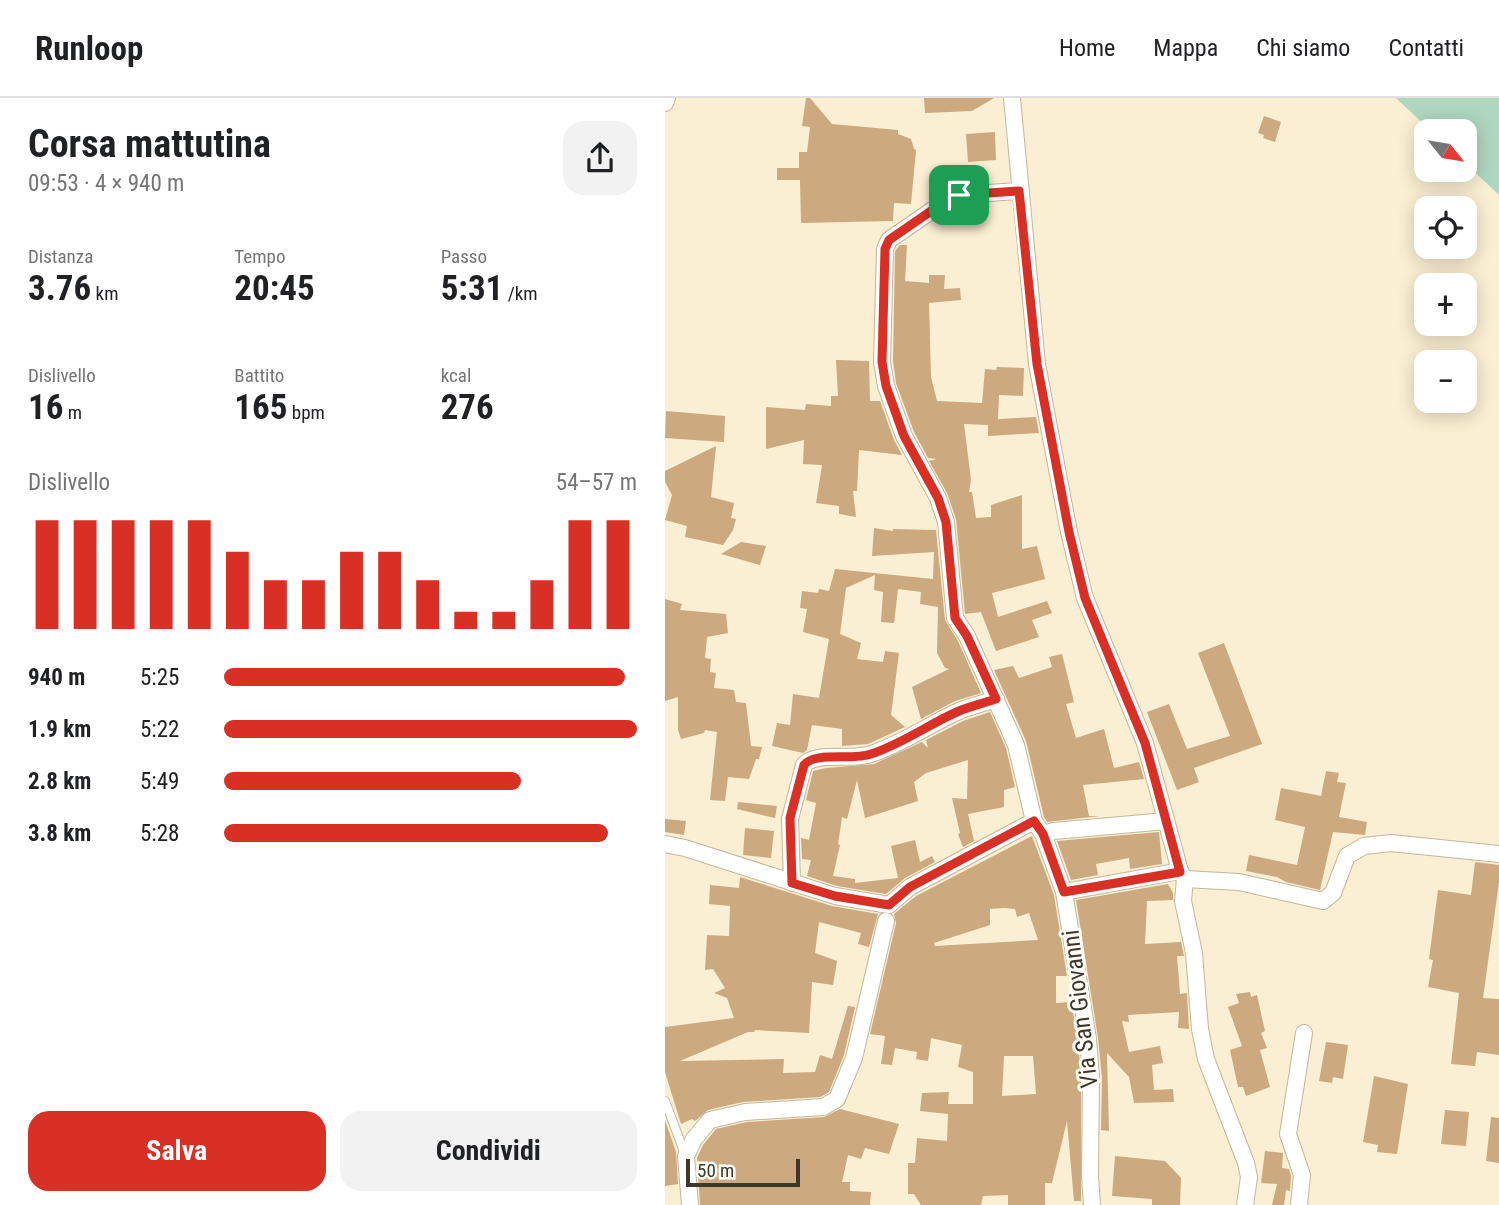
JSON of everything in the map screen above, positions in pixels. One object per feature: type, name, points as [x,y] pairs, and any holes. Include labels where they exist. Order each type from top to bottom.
[{"type":"street","points":[[665,103],[667,98]]},
{"type":"street","points":[[1012,98],[1037,364],[1069,532],[1085,598],[1145,743],[1182,875],[1183,901],[1194,953],[1200,1029],[1206,1059],[1246,1163],[1249,1177],[1245,1205]]},
{"type":"street","name":"Via San Giovanni","points":[[1019,191],[959,195],[947,200],[889,240],[885,249],[882,362],[886,386],[904,436],[938,498],[946,522],[955,618],[967,636],[1016,745],[1039,827],[1064,892],[1088,1040],[1092,1205]]},
{"type":"street","points":[[792,883],[790,818],[804,765],[808,760],[870,755],[960,711],[996,699]]},
{"type":"street","points":[[665,844],[835,896],[889,905],[910,887],[1039,827],[1054,831],[1166,821]]},
{"type":"street","points":[[1064,892],[1182,875],[1239,882],[1323,901],[1333,893],[1347,856],[1364,846],[1391,843],[1499,854]]},
{"type":"street","points":[[690,1205],[686,1156],[694,1139],[710,1120],[745,1112],[823,1107],[837,1099],[854,1058],[886,921]]},
{"type":"street","points":[[1299,1205],[1302,1175],[1288,1134],[1304,1033]]},
{"type":"lane","points":[[665,1101],[686,1156]]},
{"type":"green space","points":[[1396,98],[1499,98],[1499,195],[1477,174],[1477,119],[1418,119]]},
{"type":"building","points":[[806,98],[810,98],[832,124],[898,130],[898,134],[911,139],[916,150],[911,204],[894,203],[893,221],[801,223],[800,180],[777,180],[777,168],[799,168],[799,152],[807,152],[810,127],[802,126]]},
{"type":"building","points":[[924,98],[994,98],[972,111],[925,113]]},
{"type":"building","points":[[1264,116],[1281,122],[1275,142],[1258,133]]},
{"type":"building","points":[[995,132],[996,160],[968,162],[966,134]]},
{"type":"building","points":[[900,245],[907,245],[905,281],[929,283],[929,275],[945,275],[944,289],[960,288],[961,300],[929,303],[931,377],[937,401],[982,403],[985,369],[1024,368],[1023,396],[999,395],[998,419],[1036,417],[1039,433],[988,436],[988,425],[964,424],[971,480],[969,492],[972,492],[976,518],[991,517],[991,505],[1022,495],[1022,549],[1037,546],[1045,579],[992,593],[998,617],[1047,601],[1052,613],[1032,620],[1039,637],[996,651],[981,612],[965,614],[956,519],[947,493],[929,461],[937,459],[928,458],[914,432],[896,383],[893,361],[895,251]]},
{"type":"building","points":[[836,360],[869,361],[870,401],[880,401],[902,455],[859,450],[857,491],[853,491],[856,517],[839,514],[839,506],[816,503],[822,465],[803,464],[804,440],[766,449],[766,407],[805,410],[806,404],[831,406],[831,396],[838,396]]},
{"type":"building","points":[[666,411],[725,416],[724,442],[665,438]]},
{"type":"building","points":[[716,446],[711,497],[734,503],[731,518],[736,519],[733,530],[723,545],[685,537],[687,526],[665,520],[672,495],[665,482],[665,471]]},
{"type":"building","points":[[874,528],[893,531],[936,530],[945,620],[958,641],[981,693],[955,701],[921,719],[912,687],[949,669],[945,668],[937,653],[938,607],[920,604],[921,592],[898,589],[894,623],[881,622],[883,592],[874,590],[875,575],[846,588],[840,634],[861,643],[857,659],[883,662],[885,651],[899,653],[891,715],[905,727],[868,744],[842,746],[842,729],[812,725],[807,750],[803,753],[772,746],[777,723],[790,725],[793,694],[819,698],[829,639],[803,632],[807,609],[800,608],[802,591],[829,591],[835,569],[933,579],[934,552],[872,556]]},
{"type":"building","points":[[741,542],[766,546],[760,565],[721,554]]},
{"type":"building","points":[[665,599],[682,604],[680,610],[726,614],[728,633],[707,637],[705,658],[711,659],[710,672],[716,673],[714,688],[734,690],[736,702],[746,703],[751,746],[762,747],[749,779],[728,777],[725,801],[710,800],[717,732],[705,730],[704,733],[681,739],[678,730],[678,697],[665,701]]},
{"type":"building","points":[[1224,643],[1262,744],[1194,768],[1199,782],[1177,790],[1147,712],[1169,704],[1187,749],[1230,736],[1198,653]]},
{"type":"building","points":[[1062,654],[1074,702],[1066,704],[1076,738],[1104,729],[1114,768],[1139,762],[1144,779],[1083,785],[1089,816],[1100,816],[1047,822],[1026,741],[994,670],[1013,666],[1019,678],[1052,667],[1049,657]]},
{"type":"building","points":[[990,712],[1006,748],[1015,787],[1004,790],[1004,807],[968,814],[974,841],[963,847],[952,798],[967,799],[968,760],[926,773],[914,782],[918,801],[865,818],[857,780],[847,819],[842,817],[840,845],[833,876],[855,879],[855,883],[898,878],[891,846],[915,840],[920,862],[932,856],[935,862],[905,878],[886,894],[837,886],[807,876],[811,860],[802,859],[801,838],[809,840],[816,803],[806,800],[813,771],[874,764],[922,742],[928,748],[926,740],[963,721]]},
{"type":"building","points":[[1326,771],[1339,773],[1337,782],[1346,783],[1339,817],[1367,822],[1365,835],[1333,832],[1320,890],[1246,871],[1249,855],[1297,865],[1305,827],[1275,820],[1281,788],[1321,796]]},
{"type":"building","points":[[738,802],[777,806],[775,818],[737,809]]},
{"type":"building","points":[[665,819],[686,821],[684,835],[665,832]]},
{"type":"building","points":[[745,828],[774,831],[771,858],[743,855]]},
{"type":"building","points":[[1159,832],[1162,864],[1130,869],[1129,858],[1096,864],[1098,875],[1071,880],[1057,841]]},
{"type":"building","points":[[1032,836],[1054,895],[1067,976],[1056,976],[1056,1003],[1071,1002],[1078,1040],[1081,1078],[1081,1201],[1074,1201],[1067,1121],[1052,1183],[1045,1183],[1045,1205],[1008,1205],[1008,1195],[983,1196],[981,1205],[921,1205],[914,1194],[908,1194],[908,1163],[915,1163],[917,1138],[947,1141],[948,1114],[920,1111],[922,1093],[949,1092],[948,1104],[973,1104],[973,1072],[958,1067],[962,1045],[931,1038],[928,1061],[916,1059],[917,1052],[895,1048],[892,1065],[881,1064],[885,1036],[870,1034],[896,923],[894,914],[916,896]],"holes":[[[990,909],[1015,909],[1017,917],[1029,913],[1038,940],[935,946],[934,943],[990,925]],[[1004,1056],[1033,1056],[1036,1094],[1002,1096]]]},
{"type":"building","points":[[1475,862],[1499,865],[1483,998],[1499,999],[1499,1055],[1477,1052],[1475,1066],[1451,1064],[1459,993],[1428,987],[1433,960],[1429,959],[1438,890],[1471,895]]},
{"type":"building","points":[[740,877],[832,906],[878,914],[869,947],[858,944],[861,933],[819,922],[815,953],[837,961],[833,985],[812,982],[809,1033],[755,1030],[680,1061],[784,1059],[783,1073],[815,1072],[820,1055],[832,1059],[848,1006],[855,1007],[844,1055],[829,1092],[820,1097],[743,1102],[708,1110],[695,1121],[692,1119],[681,1124],[665,1072],[665,1027],[734,1018],[727,998],[714,993],[725,988],[713,969],[705,970],[707,935],[729,936],[730,906],[709,904],[710,885],[739,888]]},
{"type":"building","points":[[1168,884],[1173,900],[1147,901],[1145,944],[1181,942],[1184,956],[1177,956],[1180,994],[1187,993],[1189,1029],[1178,1028],[1179,1012],[1128,1015],[1129,1022],[1122,1021],[1129,1052],[1160,1046],[1163,1063],[1152,1065],[1154,1090],[1173,1089],[1174,1102],[1134,1103],[1129,1077],[1107,1053],[1109,1131],[1101,1130],[1102,1078],[1098,1038],[1076,900]]},
{"type":"building","points":[[1250,992],[1251,997],[1257,995],[1265,1031],[1261,1033],[1267,1048],[1260,1050],[1270,1087],[1246,1096],[1243,1087],[1238,1087],[1230,1050],[1242,1046],[1228,1007],[1239,1003],[1236,994]]},
{"type":"building","points":[[1326,1042],[1348,1045],[1343,1079],[1333,1077],[1332,1083],[1319,1081]]},
{"type":"building","points":[[1374,1076],[1408,1084],[1397,1154],[1377,1152],[1378,1145],[1363,1142]]},
{"type":"building","points":[[840,1109],[899,1124],[889,1154],[865,1148],[861,1159],[848,1155],[842,1182],[850,1182],[850,1191],[871,1192],[870,1205],[700,1205],[697,1158],[703,1145],[716,1129],[747,1122],[824,1117]]},
{"type":"building","points":[[1445,1110],[1469,1112],[1466,1146],[1441,1144]]},
{"type":"building","points":[[1491,1117],[1499,1118],[1499,1163],[1486,1161]]},
{"type":"building","points":[[665,1120],[676,1152],[678,1184],[665,1186]]},
{"type":"building","points":[[1265,1151],[1283,1153],[1282,1168],[1289,1169],[1290,1191],[1286,1190],[1284,1205],[1272,1205],[1277,1184],[1261,1183]]},
{"type":"building","points":[[1115,1156],[1165,1161],[1181,1178],[1180,1205],[1152,1205],[1152,1199],[1112,1196]]},
{"type":"route","points":[[1019,191],[1037,364],[1069,532],[1085,598],[1145,743],[1180,872],[1064,892],[1043,834],[1034,821],[910,887],[889,905],[835,896],[792,883],[790,818],[804,765],[808,760],[870,755],[960,711],[996,699],[967,636],[955,618],[946,522],[938,498],[904,436],[886,386],[882,362],[885,249],[889,240],[947,200],[959,195],[1019,191]]}]
